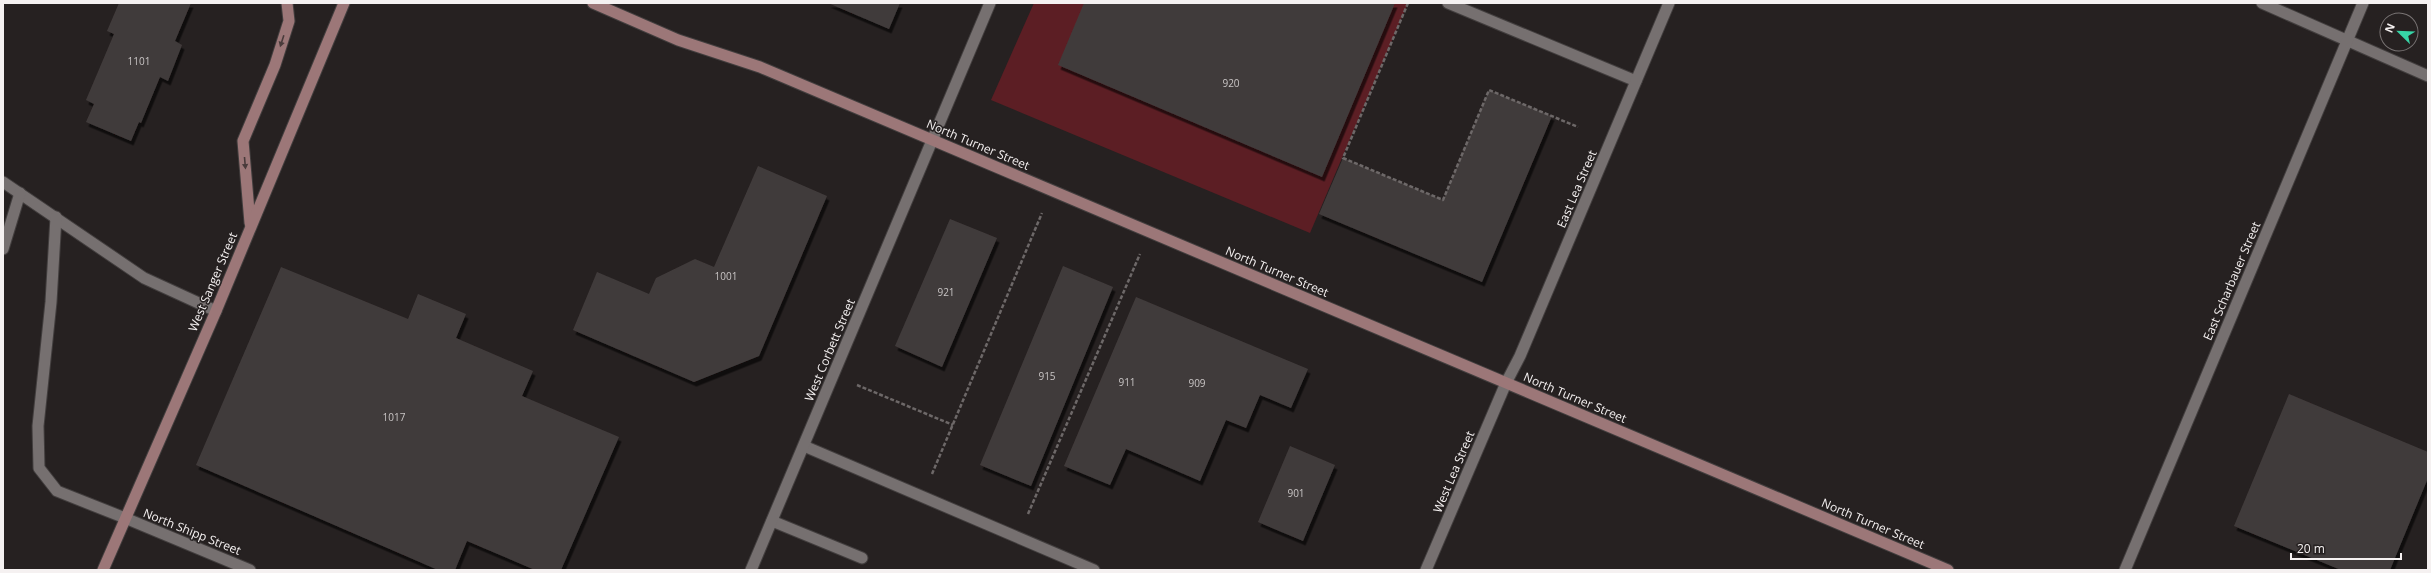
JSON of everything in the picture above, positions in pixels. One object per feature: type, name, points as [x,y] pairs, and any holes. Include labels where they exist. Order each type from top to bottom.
[{"type":"main road","points":[[251,227],[243,141],[274,65],[289,21],[287,3]]},
{"type":"main road","name":"West Sanger Street","points":[[103,570],[216,311],[344,3]]},
{"type":"main road","name":"North Turner Street","points":[[593,3],[678,40],[760,67],[1948,570]]},
{"type":"street","name":"West Corbett Street","points":[[751,570],[990,3]]},
{"type":"street","points":[[1448,3],[1636,81]]},
{"type":"street","name":"East Lea Street","points":[[1506,383],[1520,356],[1669,3]]},
{"type":"street","points":[[2262,3],[2428,76]]},
{"type":"street","name":"East Scharbauer Street","points":[[2125,570],[2363,3]]},
{"type":"street","points":[[3,182],[144,278],[216,311]]},
{"type":"street","points":[[3,249],[20,193]]},
{"type":"street","name":"North Shipp Street","points":[[56,217],[51,302],[38,426],[39,468],[57,491],[250,570]]},
{"type":"street","name":"West Lea Street","points":[[1426,570],[1506,383]]},
{"type":"street","points":[[804,446],[1094,570]]},
{"type":"street","points":[[772,521],[862,558]]},
{"type":"path","points":[[1408,3],[1343,158],[1443,200],[1490,90],[1578,127]]},
{"type":"path","points":[[922,496],[1052,190]]},
{"type":"path","points":[[1018,538],[1150,232]]},
{"type":"path","points":[[834,374],[953,425]]},
{"type":"shaded area","points":[[1034,3],[1408,3],[1310,233],[991,100]]},
{"type":"building","points":[[119,3],[191,3],[175,41],[182,45],[168,81],[160,77],[141,123],[139,122],[131,141],[86,122],[94,104],[86,100],[114,34],[107,31]]},
{"type":"building","points":[[828,3],[900,3],[889,29]]},
{"type":"building","points":[[1084,3],[1395,3],[1322,177],[1058,65]]},
{"type":"building","points":[[1489,90],[1552,116],[1482,282],[1319,214],[1343,158],[1443,200]]},
{"type":"building","points":[[758,166],[827,196],[759,356],[694,382],[573,330],[597,272],[649,294],[656,278],[695,259],[714,267]]},
{"type":"building","points":[[950,219],[997,238],[942,367],[895,346]]},
{"type":"building","points":[[1063,266],[1113,287],[1031,486],[980,465]]},
{"type":"building","points":[[281,267],[408,319],[418,294],[466,314],[456,338],[533,371],[522,396],[619,437],[561,570],[535,570],[467,541],[455,570],[438,570],[196,465]]},
{"type":"building","points":[[1136,297],[1308,369],[1291,408],[1260,395],[1246,428],[1226,420],[1200,481],[1126,449],[1110,485],[1064,466]]},
{"type":"building","points":[[2289,394],[2428,452],[2428,478],[2390,570],[2341,570],[2234,526]]},
{"type":"building","points":[[1290,446],[1335,465],[1303,541],[1258,522]]}]
